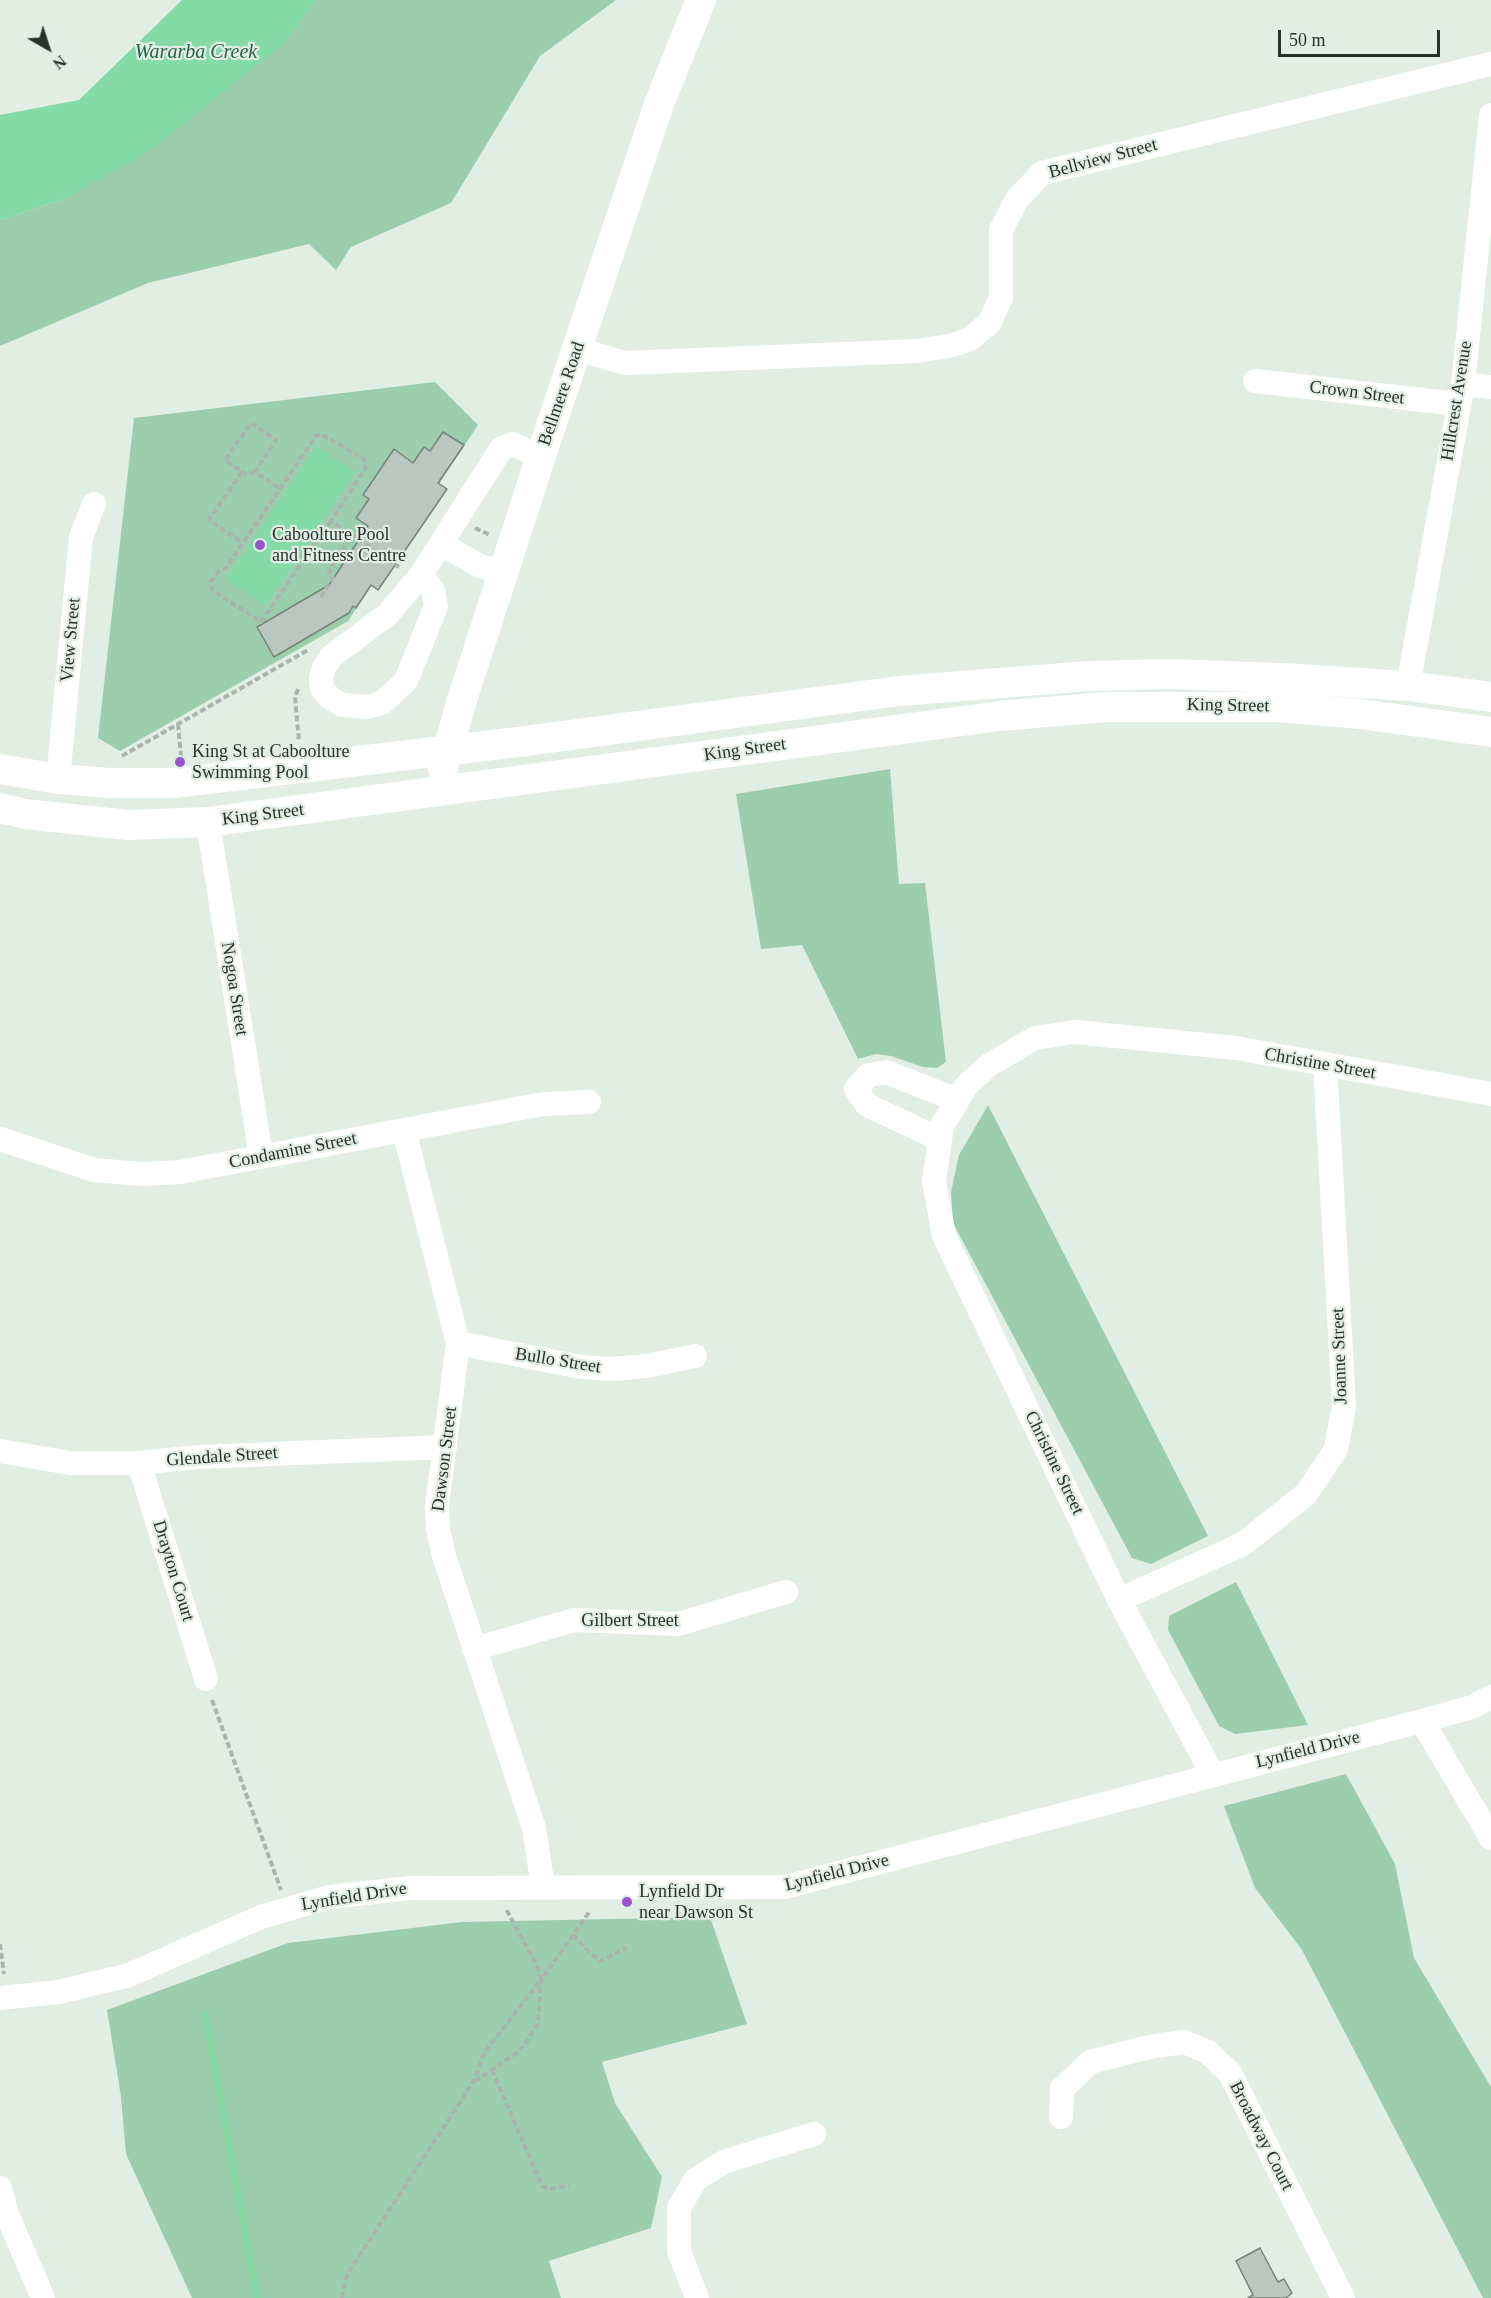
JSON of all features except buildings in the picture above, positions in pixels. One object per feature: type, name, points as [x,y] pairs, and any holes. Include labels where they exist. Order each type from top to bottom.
[{"type":"main road","name":"Bellmere Road","points":[[436,792],[541,456],[659,104],[700,0]]},
{"type":"main road","name":"King Street","points":[[0,769],[58,779],[140,785],[174,783],[899,691],[1006,681],[1169,674],[1408,686],[1491,697]]},
{"type":"main road","name":"King Street","points":[[0,808],[25,814],[128,825],[208,822],[1000,716],[1105,707],[1280,707],[1360,714],[1491,732]]},
{"type":"street","name":"Bellview Street","points":[[577,349],[625,363],[918,351],[953,345],[970,339],[989,323],[1001,298],[1001,230],[1017,199],[1042,173],[1491,64]]},
{"type":"street","name":"Hillcrest Avenue","points":[[1408,686],[1460,394],[1491,115]]},
{"type":"street","name":"Crown Street","points":[[1255,381],[1460,394],[1491,387]]},
{"type":"street","points":[[408,567],[433,590],[436,606],[406,681],[382,703],[368,707],[342,705],[330,698],[322,688],[321,678],[324,667],[332,656],[388,614],[408,567],[441,544],[501,449],[512,444],[541,456]]},
{"type":"street","name":"View Street","points":[[58,779],[81,537],[94,504]]},
{"type":"street","points":[[441,544],[480,566],[503,573]]},
{"type":"street","name":"Nogoa Street","points":[[208,822],[261,1156]]},
{"type":"street","name":"Christine Street","points":[[1213,1775],[1119,1600],[944,1236],[934,1181],[942,1126],[966,1086],[989,1065],[1035,1038],[1075,1032],[1236,1048],[1491,1094]]},
{"type":"street","name":"Joanne Street","points":[[1119,1600],[1243,1544],[1306,1494],[1336,1449],[1344,1406],[1325,1065]]},
{"type":"street","points":[[939,1139],[867,1105],[856,1089],[868,1075],[886,1072],[957,1100]]},
{"type":"street","name":"Condamine Street","points":[[0,1139],[94,1170],[141,1174],[180,1172],[543,1104],[589,1102]]},
{"type":"street","name":"Dawson Street","points":[[404,1130],[458,1343],[437,1505],[438,1529],[444,1557],[534,1827],[543,1887]]},
{"type":"street","name":"Bullo Street","points":[[458,1343],[592,1368],[647,1366],[695,1356]]},
{"type":"street","name":"Glendale Street","points":[[0,1451],[70,1463],[446,1448]]},
{"type":"street","name":"Drayton Court","points":[[140,1462],[206,1679]]},
{"type":"street","name":"Gilbert Street","points":[[474,1649],[574,1620],[678,1624],[786,1592]]},
{"type":"street","name":"Lynfield Drive","points":[[0,1998],[59,1992],[129,1975],[288,1908],[329,1897],[402,1889],[785,1887],[1422,1721],[1472,1707],[1491,1697]]},
{"type":"street","points":[[1422,1721],[1491,1838]]},
{"type":"street","name":"Broadway Court","points":[[1061,2117],[1062,2089],[1090,2062],[1149,2047],[1184,2043],[1208,2052],[1230,2073],[1343,2298]]},
{"type":"street","points":[[697,2298],[679,2251],[679,2207],[696,2179],[726,2161],[814,2134]]},
{"type":"street","points":[[0,2188],[35,2296]]},
{"type":"path","points":[[251,423],[276,440],[255,472],[247,475],[225,460],[251,423]]},
{"type":"path","points":[[326,435],[364,459],[365,470],[261,622],[212,590],[211,581],[218,572],[226,568],[280,489],[316,436],[326,435]]},
{"type":"path","points":[[242,472],[209,520],[243,543]]},
{"type":"path","points":[[255,472],[280,489]]},
{"type":"path","points":[[331,521],[352,536],[408,567],[393,577]]},
{"type":"path","points":[[321,597],[333,578],[329,572],[352,536]]},
{"type":"path","points":[[121,757],[318,644]]},
{"type":"path","points":[[178,724],[181,756]]},
{"type":"path","points":[[206,1679],[288,1908]]},
{"type":"path","points":[[474,2081],[517,2053],[538,2024],[541,1980],[537,1966],[508,1917],[500,1888]]},
{"type":"path","points":[[342,2298],[345,2280],[350,2270],[474,2081],[484,2053],[541,1980],[590,1911]]},
{"type":"path","points":[[573,1935],[590,1953],[601,1960],[626,1948]]},
{"type":"path","points":[[0,1944],[4,1974]]},
{"type":"path","points":[[492,2070],[542,2186],[550,2189],[569,2185]]},
{"type":"shaded area","points":[[316,0],[616,0],[540,56],[451,203],[351,247],[336,270],[309,244],[148,283],[0,346],[0,220],[64,199],[282,44]]},
{"type":"shaded area","name":"Caboolture Pool and Fitness Centre","points":[[435,382],[478,425],[348,621],[120,751],[98,738],[134,418]]},
{"type":"shaded area","points":[[890,769],[899,884],[925,883],[946,1062],[937,1068],[923,1067],[891,1056],[876,1054],[858,1059],[802,945],[761,949],[736,794]]},
{"type":"shaded area","points":[[988,1105],[1208,1536],[1151,1564],[1132,1558],[953,1223],[951,1192],[959,1155]]},
{"type":"shaded area","points":[[1236,1582],[1308,1725],[1235,1734],[1219,1726],[1168,1630],[1169,1616]]},
{"type":"shaded area","points":[[1346,1774],[1395,1864],[1414,1958],[1491,2087],[1491,2298],[1483,2298],[1302,1950],[1255,1888],[1224,1806]]},
{"type":"shaded area","points":[[710,1917],[747,2024],[602,2062],[615,2103],[662,2177],[651,2228],[549,2261],[561,2298],[192,2298],[126,2154],[121,2097],[107,2010],[288,1943],[462,1922]]},
{"type":"water","name":"Wararba Creek","points":[[182,0],[316,0],[283,44],[151,150],[64,199],[0,220],[0,115],[79,100]]},
{"type":"water","points":[[316,446],[355,472],[265,606],[226,579]]},
{"type":"waterway","points":[[205,2014],[257,2298]]},
{"type":"place","name":"Caboolture Pool and Fitness Centre","points":[[260,545]]},
{"type":"place","name":"King St at Caboolture Swimming Pool","points":[[180,762]]},
{"type":"place","name":"Lynfield Dr near Dawson St","points":[[627,1902]]}]
